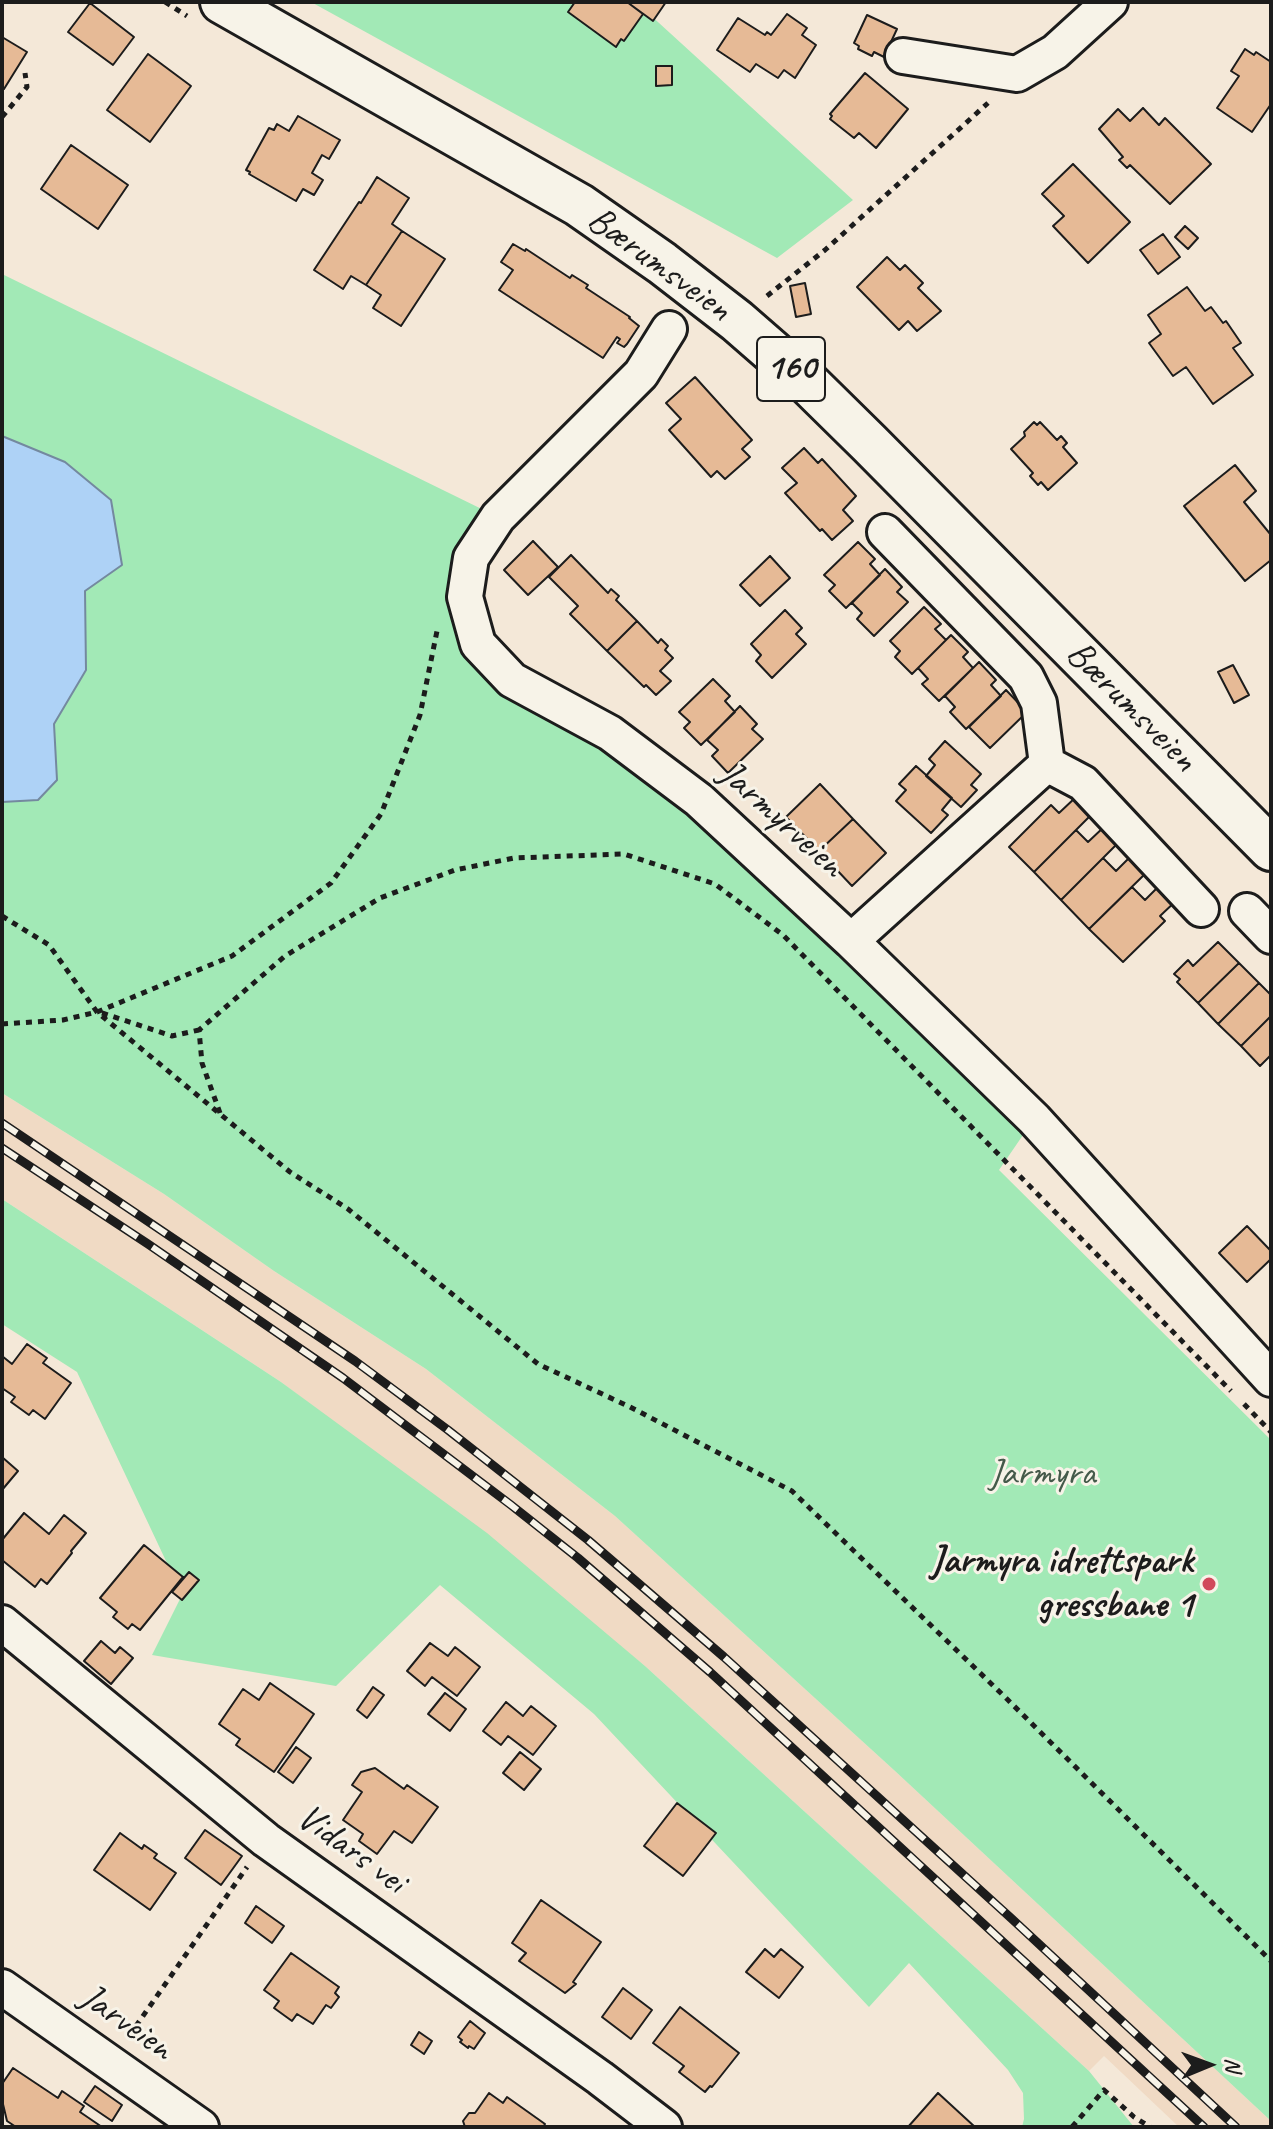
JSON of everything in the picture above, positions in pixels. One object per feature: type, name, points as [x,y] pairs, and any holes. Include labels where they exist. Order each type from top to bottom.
[{"type":"main road","name":"Bærumsveien","points":[[205,9],[579,205],[737,321],[807,382],[870,444],[1271,849]]},
{"type":"street","points":[[903,56],[1017,74],[1055,52],[1110,2]]},
{"type":"street","name":"Jarmyrveien","points":[[669,329],[641,374],[498,517],[471,558],[465,597],[478,644],[512,680],[610,733],[699,800],[851,941],[1034,1119],[1271,1379]]},
{"type":"street","points":[[885,532],[1026,677],[1039,703],[1047,764]]},
{"type":"street","points":[[1047,764],[1083,783],[1201,909]]},
{"type":"street","points":[[851,941],[1047,764]]},
{"type":"street","points":[[1247,911],[1271,936]]},
{"type":"street","name":"Vidars vei","points":[[2,1623],[266,1840],[664,2127]]},
{"type":"street","name":"Jarveien","points":[[2,1987],[201,2127]]},
{"type":"path","points":[[165,2],[205,9]]},
{"type":"path","points":[[2,117],[27,87],[25,73]]},
{"type":"path","points":[[783,283],[825,250],[982,109]]},
{"type":"path","points":[[2,1024],[63,1020],[97,1012],[232,956],[331,883],[381,814],[420,715],[441,610],[465,597]]},
{"type":"path","points":[[97,1012],[172,1036],[199,1030],[285,956],[380,898],[455,870],[514,858],[624,854],[715,884],[783,935],[1271,1432]]},
{"type":"path","points":[[2,916],[49,945],[97,1012],[290,1172],[348,1209],[538,1364],[630,1407],[792,1491],[1271,1961]]},
{"type":"path","points":[[199,1030],[202,1063],[220,1114]]},
{"type":"path","points":[[110,2063],[266,1840]]},
{"type":"path","points":[[1072,2127],[1104,2090],[1150,2127]]},
{"type":"shaded area","points":[[2,1093],[164,1194],[274,1271],[426,1369],[615,1516],[1271,2121],[1271,2127],[1179,2127],[1104,2056],[1089,2071],[645,1666],[281,1382],[2,1199]]},
{"type":"green space","points":[[311,2],[636,2],[853,200],[777,258]]},
{"type":"green space","name":"Jarmyra","points":[[2,274],[498,517],[465,597],[479,644],[610,733],[1034,1119],[999,1170],[1271,1440],[1271,2121],[615,1516],[426,1369],[274,1271],[164,1194],[2,1093],[2,802],[38,800],[57,780],[54,724],[86,670],[85,590],[65,462],[2,436]]},
{"type":"green space","points":[[2,1199],[281,1382],[487,1533],[645,1666],[1089,2071],[1134,2127],[1022,2127],[1023,2093],[1008,2070],[909,1963],[869,2007],[594,1714],[440,1585],[336,1686],[152,1655],[182,1595],[77,1372],[2,1324]]},
{"type":"water","points":[[2,436],[65,462],[111,500],[122,565],[85,591],[86,670],[54,724],[57,780],[38,800],[2,802]]},
{"type":"building","points":[[575,2],[627,2],[643,14],[616,47],[568,12]]},
{"type":"building","points":[[627,2],[666,2],[653,21]]},
{"type":"building","points":[[90,3],[134,37],[113,65],[68,32]]},
{"type":"building","points":[[787,14],[807,28],[802,35],[816,45],[795,78],[784,70],[778,78],[756,64],[750,72],[717,50],[738,18],[765,35],[767,32],[771,35]]},
{"type":"building","points":[[867,15],[897,29],[884,57],[874,52],[872,56],[858,49],[859,46],[854,43]]},
{"type":"building","points":[[2,37],[27,52],[4,89],[2,87]]},
{"type":"building","points":[[1245,49],[1271,62],[1271,104],[1252,132],[1217,108],[1239,76],[1231,71]]},
{"type":"building","points":[[148,54],[191,86],[150,142],[107,110]]},
{"type":"building","points":[[656,66],[672,66],[672,85],[656,86]]},
{"type":"building","points":[[865,73],[908,109],[876,148],[859,133],[854,138],[830,119],[830,114]]},
{"type":"building","points":[[1143,108],[1159,125],[1165,118],[1211,164],[1170,204],[1130,165],[1127,168],[1119,160],[1123,157],[1099,129],[1118,109],[1130,121]]},
{"type":"building","points":[[298,116],[340,140],[329,159],[322,155],[312,173],[323,180],[314,195],[303,189],[296,201],[246,170],[269,128],[274,130],[277,124],[289,131]]},
{"type":"building","points":[[71,145],[128,185],[98,229],[41,189]]},
{"type":"building","points":[[1073,164],[1130,222],[1088,263],[1053,226],[1064,216],[1042,194]]},
{"type":"building","points":[[377,177],[409,198],[392,224],[402,231],[366,285],[351,276],[343,289],[314,270]]},
{"type":"building","points":[[1185,226],[1198,238],[1188,249],[1175,237]]},
{"type":"building","points":[[402,231],[445,259],[401,326],[373,308],[381,295],[366,285]]},
{"type":"building","points":[[1163,234],[1180,257],[1158,274],[1140,250]]},
{"type":"building","points":[[513,244],[570,278],[572,275],[630,317],[639,326],[627,344],[624,347],[617,343],[620,339],[617,337],[603,358],[499,290],[513,270],[501,262]]},
{"type":"building","points":[[887,257],[900,270],[905,265],[923,283],[918,288],[941,311],[917,331],[908,321],[899,330],[857,287]]},
{"type":"building","points":[[805,283],[811,314],[796,317],[790,286]]},
{"type":"building","points":[[1187,287],[1205,311],[1211,307],[1223,323],[1226,321],[1241,343],[1233,348],[1253,375],[1213,404],[1186,367],[1173,376],[1149,343],[1161,334],[1148,315]]},
{"type":"building","points":[[695,377],[752,440],[742,449],[750,457],[725,479],[717,471],[711,477],[669,430],[681,419],[666,403]]},
{"type":"building","points":[[1034,422],[1037,425],[1040,422],[1057,440],[1061,436],[1067,443],[1063,447],[1077,463],[1048,490],[1041,482],[1038,485],[1030,476],[1033,473],[1011,449]]},
{"type":"building","points":[[804,448],[818,463],[822,459],[856,496],[843,510],[853,521],[832,540],[785,493],[797,483],[782,468]]},
{"type":"building","points":[[1235,465],[1256,491],[1244,502],[1271,535],[1271,560],[1245,581],[1184,506]]},
{"type":"building","points":[[533,541],[558,567],[528,595],[504,570]]},
{"type":"building","points":[[858,542],[875,559],[870,564],[880,575],[846,608],[829,591],[835,585],[824,575]]},
{"type":"building","points":[[571,555],[608,593],[611,589],[619,596],[616,600],[637,621],[607,651],[570,614],[578,606],[549,577]]},
{"type":"building","points":[[770,556],[790,578],[760,606],[740,585]]},
{"type":"building","points":[[885,569],[902,587],[897,592],[908,602],[874,636],[857,619],[862,613],[852,603]]},
{"type":"building","points":[[924,607],[941,624],[935,629],[946,640],[912,674],[895,657],[900,651],[890,641]]},
{"type":"building","points":[[785,610],[802,628],[796,634],[806,644],[772,678],[756,661],[761,655],[751,644]]},
{"type":"building","points":[[637,621],[658,643],[661,639],[668,646],[665,650],[673,658],[660,671],[671,681],[656,695],[607,651]]},
{"type":"building","points":[[951,635],[968,652],[963,657],[973,668],[939,701],[922,684],[928,679],[918,668]]},
{"type":"building","points":[[979,662],[996,680],[991,685],[1001,696],[966,729],[950,712],[955,707],[945,696]]},
{"type":"building","points":[[1233,665],[1249,695],[1234,703],[1218,672]]},
{"type":"building","points":[[713,679],[730,696],[725,701],[735,712],[701,745],[684,728],[690,722],[679,712]]},
{"type":"building","points":[[1006,690],[1027,712],[990,748],[969,727]]},
{"type":"building","points":[[740,706],[757,724],[752,729],[763,739],[728,773],[712,756],[718,750],[707,740]]},
{"type":"building","points":[[945,741],[981,774],[971,785],[977,790],[961,807],[926,776],[935,765],[929,759]]},
{"type":"building","points":[[916,766],[952,798],[942,810],[948,815],[931,833],[896,801],[906,790],[899,784]]},
{"type":"building","points":[[820,784],[853,819],[819,851],[786,817]]},
{"type":"building","points":[[1076,797],[1093,813],[1034,872],[1009,847],[1051,805],[1059,813]]},
{"type":"building","points":[[853,819],[886,853],[852,886],[819,851]]},
{"type":"building","points":[[1105,826],[1120,841],[1061,900],[1034,872],[1076,830],[1088,842]]},
{"type":"building","points":[[1133,854],[1149,870],[1089,929],[1061,900],[1103,858],[1116,871]]},
{"type":"building","points":[[1162,883],[1178,899],[1160,916],[1165,921],[1123,962],[1089,929],[1132,887],[1145,900]]},
{"type":"building","points":[[1218,942],[1239,963],[1198,1003],[1177,982],[1180,979],[1174,974],[1188,960],[1193,966]]},
{"type":"building","points":[[1239,963],[1259,983],[1218,1024],[1198,1003]]},
{"type":"building","points":[[1259,983],[1271,995],[1271,1016],[1241,1046],[1218,1024]]},
{"type":"building","points":[[1271,1016],[1271,1055],[1260,1066],[1241,1046]]},
{"type":"building","points":[[1247,1226],[1271,1251],[1271,1259],[1247,1282],[1219,1253]]},
{"type":"building","points":[[27,1344],[47,1358],[43,1363],[71,1383],[45,1419],[33,1410],[29,1415],[11,1402],[15,1397],[2,1388],[2,1356],[12,1364]]},
{"type":"building","points":[[2,1457],[18,1471],[2,1490]]},
{"type":"building","points":[[24,1513],[49,1534],[64,1515],[86,1533],[47,1584],[41,1579],[35,1587],[2,1560],[2,1540]]},
{"type":"building","points":[[144,1545],[183,1577],[140,1630],[132,1624],[128,1629],[113,1617],[117,1612],[100,1598]]},
{"type":"building","points":[[189,1572],[199,1580],[182,1600],[172,1592]]},
{"type":"building","points":[[101,1641],[115,1653],[120,1647],[133,1658],[111,1684],[84,1661]]},
{"type":"building","points":[[430,1643],[448,1656],[455,1647],[480,1667],[457,1696],[432,1677],[425,1686],[407,1671]]},
{"type":"building","points":[[270,1683],[314,1714],[274,1772],[236,1745],[240,1739],[219,1724],[243,1689],[259,1700]]},
{"type":"building","points":[[373,1687],[384,1695],[367,1718],[357,1710]]},
{"type":"building","points":[[445,1693],[466,1709],[450,1731],[428,1714]]},
{"type":"building","points":[[506,1702],[523,1716],[531,1706],[556,1726],[533,1755],[508,1736],[501,1745],[483,1731]]},
{"type":"building","points":[[296,1747],[311,1758],[293,1783],[278,1772]]},
{"type":"building","points":[[520,1752],[541,1769],[524,1790],[503,1773]]},
{"type":"building","points":[[375,1768],[404,1789],[407,1785],[438,1807],[412,1843],[394,1831],[377,1854],[359,1841],[363,1834],[343,1820],[362,1792],[352,1785],[361,1772]]},
{"type":"building","points":[[677,1803],[716,1833],[683,1876],[644,1846]]},
{"type":"building","points":[[205,1830],[242,1856],[221,1885],[185,1858]]},
{"type":"building","points":[[120,1833],[142,1849],[144,1845],[157,1854],[154,1858],[176,1873],[150,1910],[94,1870]]},
{"type":"building","points":[[541,1900],[601,1942],[573,1982],[576,1984],[565,1993],[519,1961],[526,1953],[512,1943]]},
{"type":"building","points":[[256,1906],[284,1926],[272,1943],[245,1923]]},
{"type":"building","points":[[765,1949],[774,1957],[781,1949],[803,1967],[779,1998],[746,1972]]},
{"type":"building","points":[[291,1953],[339,1987],[335,1993],[339,1997],[331,2008],[326,2005],[313,2024],[297,2014],[292,2021],[274,2008],[279,2001],[264,1990]]},
{"type":"building","points":[[623,1988],[652,2010],[631,2039],[602,2017]]},
{"type":"building","points":[[680,2007],[739,2053],[705,2092],[679,2072],[684,2066],[653,2043]]},
{"type":"building","points":[[470,2021],[485,2033],[474,2049],[460,2042],[462,2040],[458,2037]]},
{"type":"building","points":[[419,2032],[432,2041],[424,2054],[411,2045]]},
{"type":"building","points":[[13,2068],[58,2098],[62,2091],[84,2106],[80,2112],[102,2127],[16,2127],[7,2121],[2,2100],[2,2084]]},
{"type":"building","points":[[95,2086],[122,2105],[112,2121],[84,2102]]},
{"type":"building","points":[[489,2093],[503,2103],[507,2097],[545,2124],[543,2127],[465,2127],[463,2121],[469,2113],[475,2113]]},
{"type":"building","points":[[938,2093],[975,2127],[908,2127]]},
{"type":"railway","points":[[2,1123],[355,1361],[588,1540],[724,1657],[1236,2127]]},
{"type":"railway","points":[[2,1148],[343,1378],[578,1558],[710,1672],[1204,2127]]},
{"type":"place","name":"Jarmyra idrettspark gressbane 1","points":[[1209,1584]]}]
